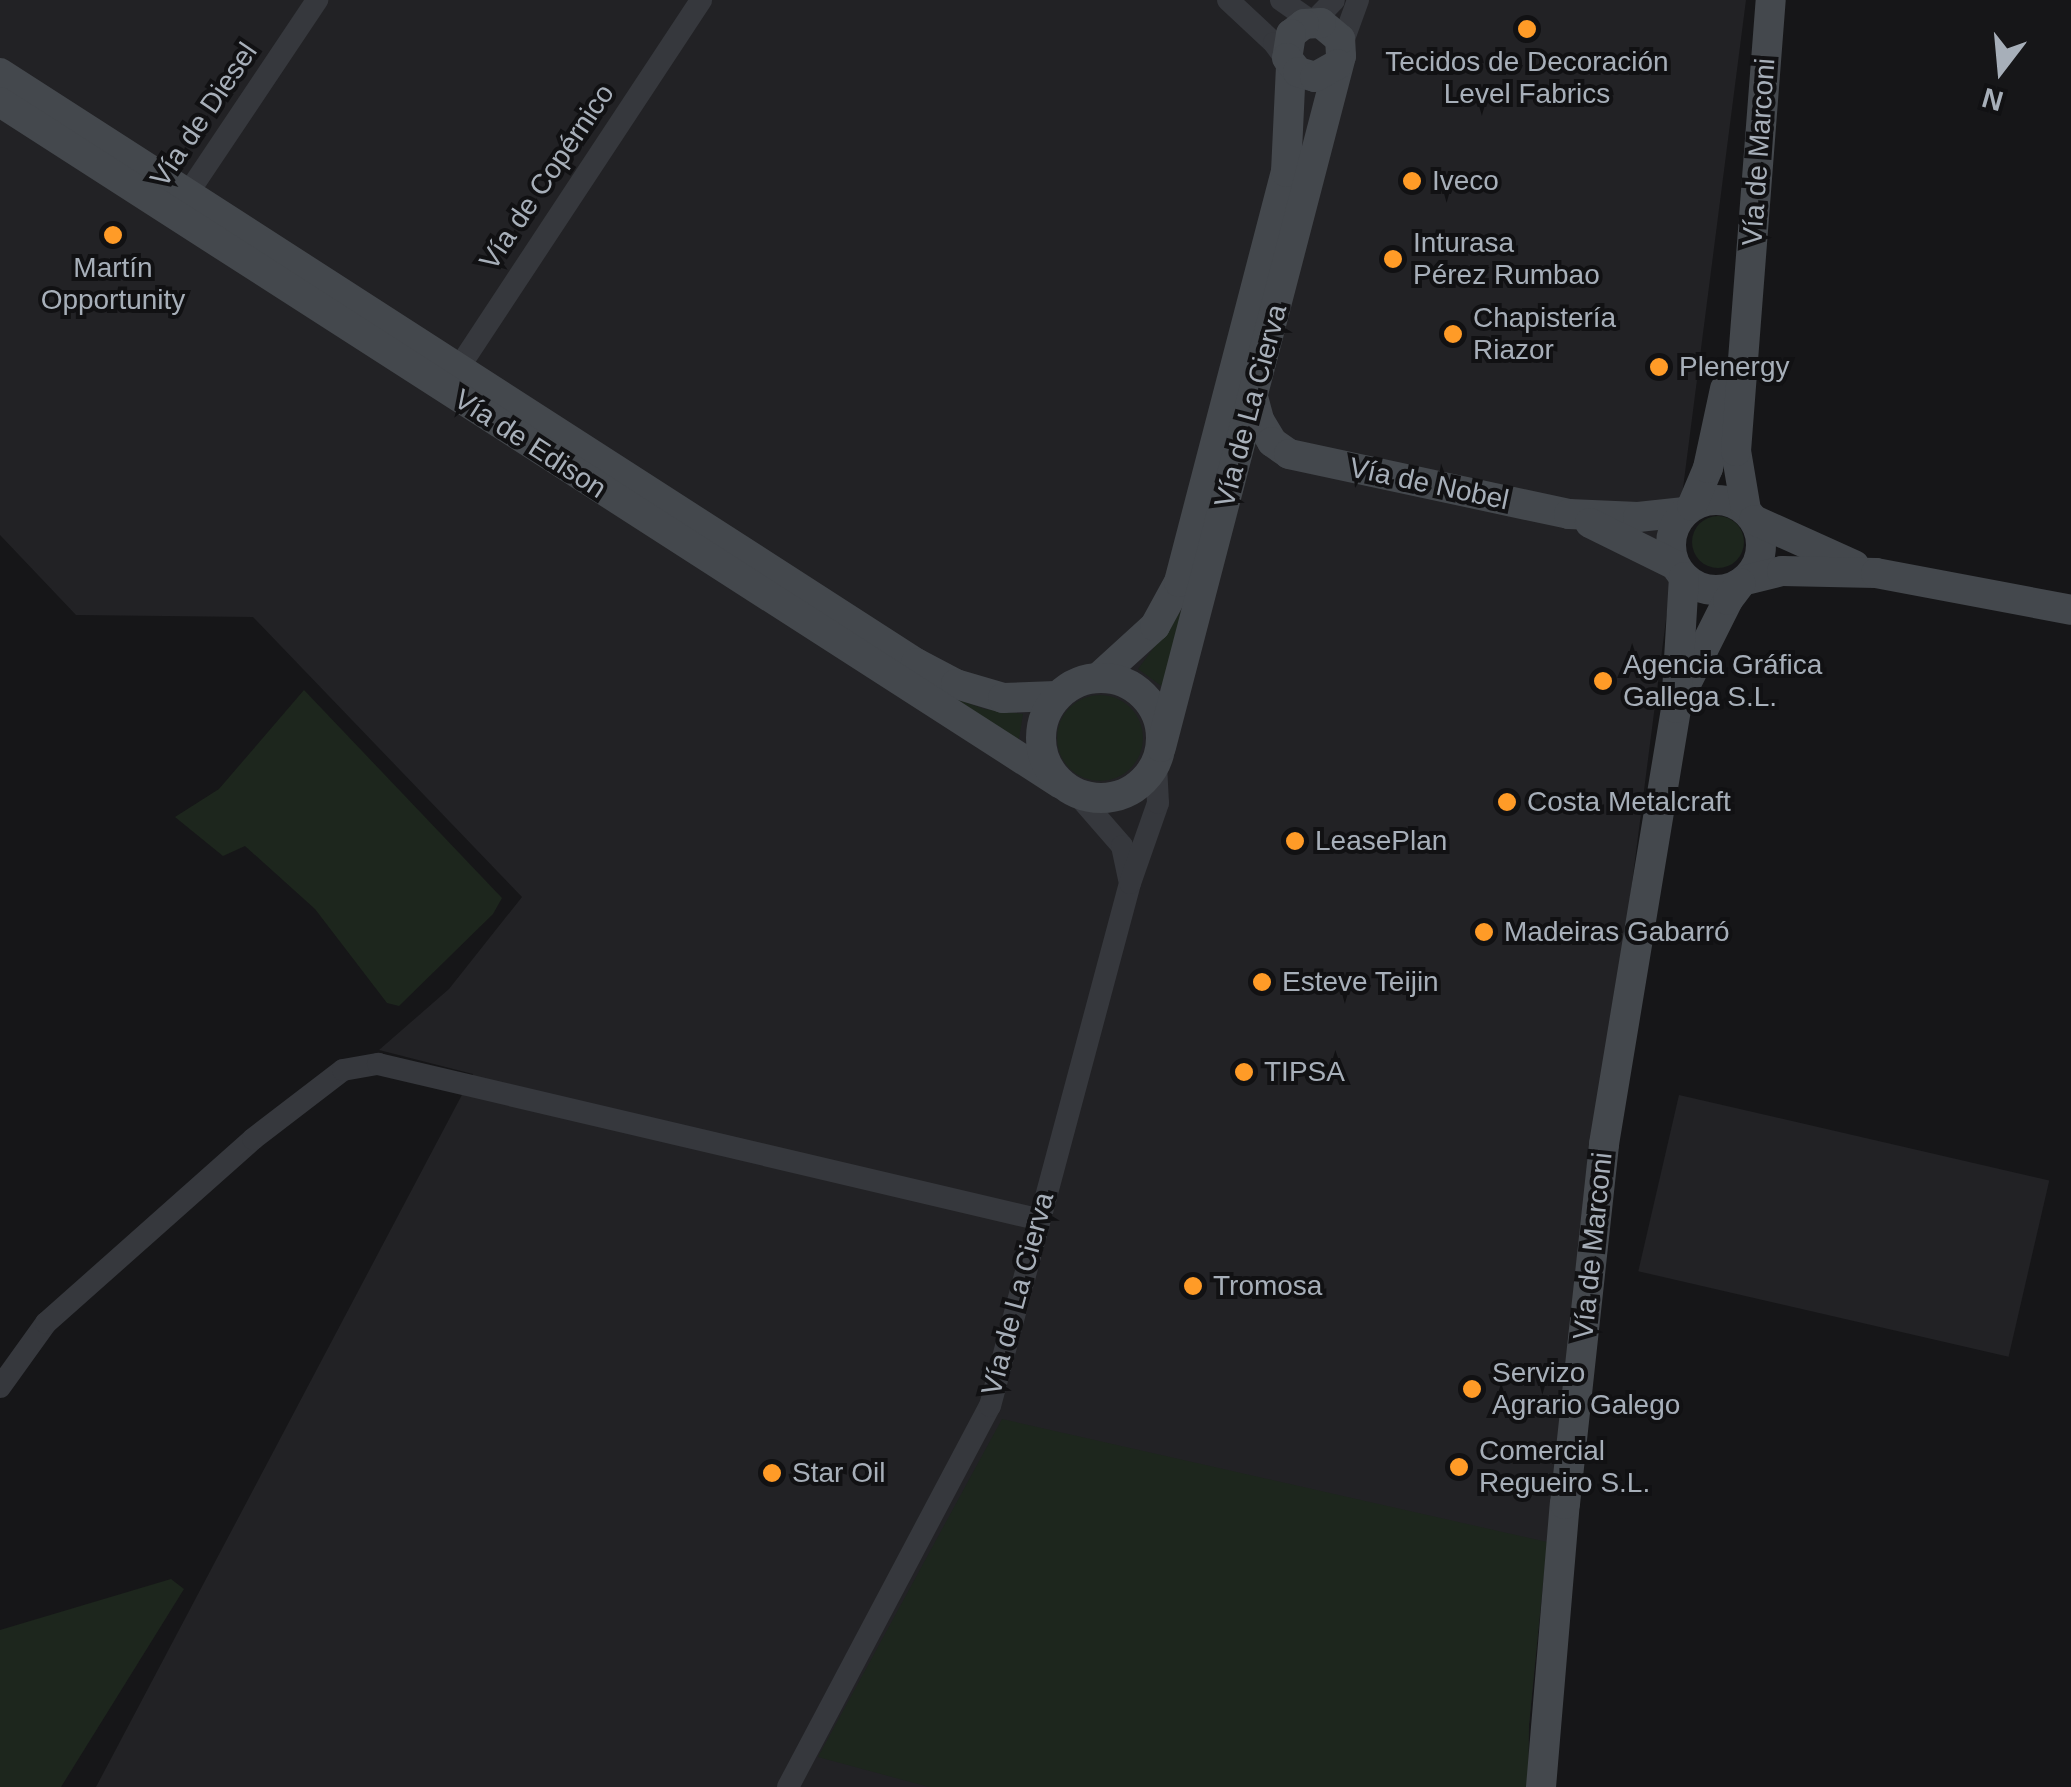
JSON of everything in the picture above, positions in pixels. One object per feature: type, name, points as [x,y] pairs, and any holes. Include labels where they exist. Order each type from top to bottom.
[{"type":"main road","name":"Vía de Marconi","points":[[1750,515],[1736,451],[1771,0]]},
{"type":"main road","name":"Vía de La Cierva","points":[[1099,677],[1156,626],[1178,582],[1286,172],[1291,66],[1287,41],[1297,28],[1323,11]]},
{"type":"main road","points":[[1291,66],[1315,78],[1340,55],[1323,11]]},
{"type":"main road","name":"Vía de La Cierva","points":[[1158,756],[1340,55]]},
{"type":"main road","name":"Vía de Edison","points":[[0,73],[181,203],[452,378],[1069,789]]},
{"type":"main road","name":"Vía de Edison","points":[[0,102],[181,203]]},
{"type":"main road","name":"Vía de Marconi","points":[[1689,509],[1708,468],[1746,303]]},
{"type":"main road","name":"Vía de Edison","points":[[452,378],[916,663],[956,684],[1002,698],[1056,696]]},
{"type":"main road","points":[[1253,396],[1259,420],[1272,442],[1288,454]]},
{"type":"main road","points":[[1230,484],[1260,462],[1288,454]]},
{"type":"main road","name":"Vía de Nobel","points":[[1288,454],[1568,514],[1638,517],[1689,509]]},
{"type":"main road","points":[[1876,573],[1789,539],[1720,500],[1689,509],[1673,531],[1680,571],[1706,589],[1782,571],[1876,573],[2071,610]]},
{"type":"main road","name":"Vía de Nobel","points":[[1568,514],[1680,571]]},
{"type":"main road","points":[[1744,582],[1755,570],[1762,544],[1750,515]]},
{"type":"main road","name":"Vía de Marconi","points":[[1540,1787],[1565,1504],[1604,1144],[1676,708],[1680,571]]},
{"type":"main road","name":"Vía de Marconi","points":[[1676,708],[1705,642],[1744,582]]},
{"type":"main road","points":[[1099,677],[1133,686],[1146,698],[1156,713],[1158,756],[1136,787],[1122,795],[1091,798],[1069,789],[1048,770],[1040,732],[1056,696],[1083,680],[1099,677]]},
{"type":"street","name":"Vía de Diesel","points":[[181,203],[318,0]]},
{"type":"street","name":"Vía de Copérnico","points":[[452,378],[701,0]]},
{"type":"street","points":[[1228,0],[1274,42],[1291,66]]},
{"type":"street","points":[[1281,0],[1323,11]]},
{"type":"street","name":"Vía de La Cierva","points":[[1340,55],[1358,0]]},
{"type":"street","name":"Vía de La Cierva","points":[[788,1787],[990,1406],[1130,883],[1158,803],[1158,756]]},
{"type":"street","points":[[1069,789],[1122,846],[1130,883]]},
{"type":"street","points":[[0,1388],[46,1323],[253,1140],[343,1070],[364,1066],[378,1064],[1038,1219]]},
{"type":"shaded area","points":[[0,0],[1746,0],[1547,1542],[1529,1725],[1528,1787],[96,1787],[473,1074],[379,1050],[449,989],[522,897],[253,617],[76,615],[0,535]]},
{"type":"shaded area","points":[[1718,516],[1737,523],[1744,542],[1737,561],[1718,568],[1699,561],[1692,542],[1699,523]]},
{"type":"shaded area","points":[[1181,611],[1187,612],[1167,690],[1138,669]]},
{"type":"shaded area","points":[[304,690],[502,898],[493,914],[399,1006],[387,1003],[315,909],[245,846],[223,856],[175,817],[219,789]]},
{"type":"shaded area","points":[[1100,695],[1124,702],[1136,714],[1143,738],[1136,762],[1124,774],[1100,781],[1076,774],[1064,762],[1057,738],[1064,714],[1076,702]]},
{"type":"shaded area","points":[[957,699],[984,709],[1023,714],[1018,745]]},
{"type":"shaded area","points":[[1679,1095],[2049,1180],[2009,1357],[1638,1271]]},
{"type":"shaded area","points":[[1002,1419],[1547,1542],[1529,1725],[1528,1787],[929,1787],[818,1757]]},
{"type":"shaded area","points":[[171,1579],[184,1589],[61,1787],[0,1787],[0,1630]]},
{"type":"place","name":"Tecidos de Decoración Level Fabrics","points":[[1527,29]]},
{"type":"place","name":"Iveco","points":[[1412,181]]},
{"type":"place","name":"Martín Opportunity","points":[[113,235]]},
{"type":"place","name":"Inturasa Pérez Rumbao","points":[[1393,259]]},
{"type":"place","name":"Chapistería Riazor","points":[[1453,334]]},
{"type":"place","name":"Plenergy","points":[[1659,367]]},
{"type":"place","name":"Agencia Gráfica Gallega S.L.","points":[[1603,681]]},
{"type":"place","name":"Costa Metalcraft","points":[[1507,802]]},
{"type":"place","name":"LeasePlan","points":[[1295,841]]},
{"type":"place","name":"Madeiras Gabarró","points":[[1484,932]]},
{"type":"place","name":"Esteve Teijin","points":[[1262,982]]},
{"type":"place","name":"TIPSA","points":[[1244,1072]]},
{"type":"place","name":"Tromosa","points":[[1193,1286]]},
{"type":"place","name":"Servizo Agrario Galego","points":[[1472,1389]]},
{"type":"place","name":"Comercial Regueiro S.L.","points":[[1459,1467]]},
{"type":"place","name":"Star Oil","points":[[772,1473]]}]
